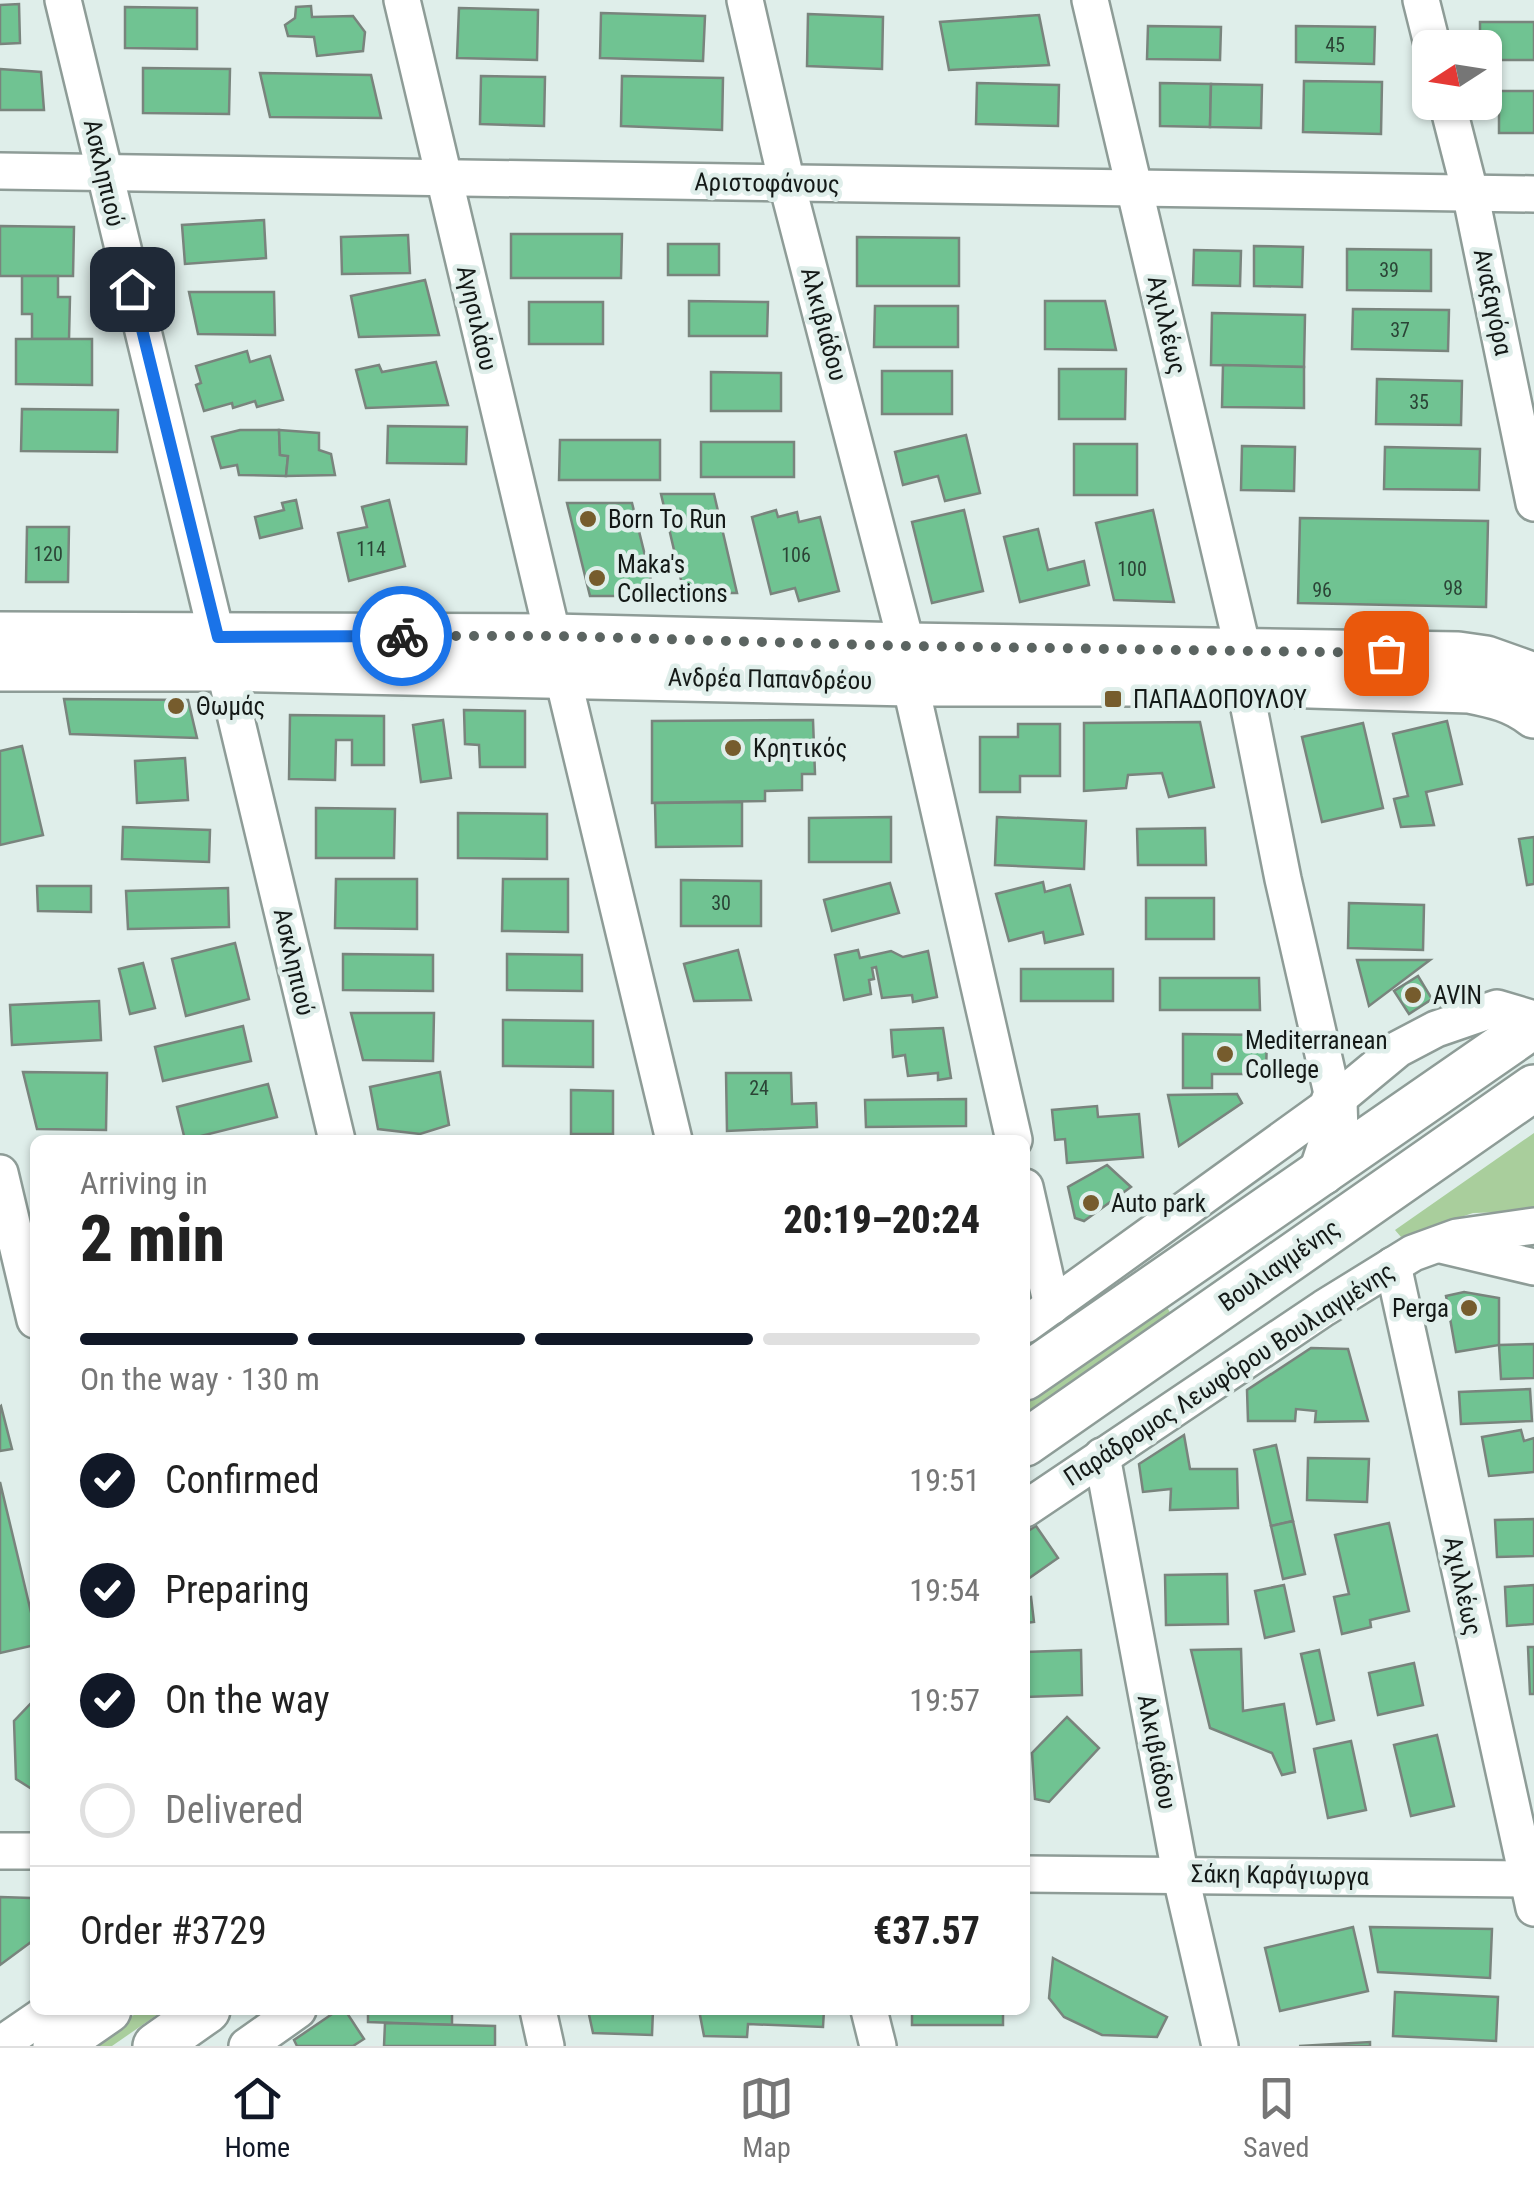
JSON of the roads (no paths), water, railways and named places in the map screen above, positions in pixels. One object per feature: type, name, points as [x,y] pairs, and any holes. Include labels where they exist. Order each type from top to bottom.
[{"type":"main road","name":"Ανδρέα Παπανδρέου","points":[[0,635],[221,652],[909,664],[1243,666],[1458,655],[1486,659],[1534,676]]},
{"type":"main road","name":"Ανδρέα Παπανδρέου","points":[[0,668],[221,652]]},
{"type":"main road","name":"Ανδρέα Παπανδρέου","points":[[1243,666],[1469,690],[1498,695],[1534,715]]},
{"type":"main road","name":"Βουλιαγμένης","points":[[1030,1373],[1534,1022]]},
{"type":"main road","name":"Βουλιαγμένης","points":[[1030,1439],[1534,1088]]},
{"type":"main road","points":[[1322,1172],[1335,1134],[1334,1102]]},
{"type":"main road","points":[[56,2046],[101,2015]]},
{"type":"main road","points":[[156,2046],[200,2015]]},
{"type":"street","name":"Ασκληπιού","points":[[64,0],[336,1135]]},
{"type":"street","name":"Αγησιλάου","points":[[402,0],[673,1135]]},
{"type":"street","name":"Αλκιβιάδου","points":[[744,0],[909,664],[1013,1135]]},
{"type":"street","name":"Αχιλλέως","points":[[1090,0],[1243,666],[1283,879],[1334,1102]]},
{"type":"street","points":[[1421,0],[1428,30]]},
{"type":"street","name":"Αναξαγόρα","points":[[1452,120],[1534,503]]},
{"type":"street","name":"Αριστοφάνους","points":[[0,172],[1534,194]]},
{"type":"street","points":[[1030,1232],[1037,1294],[1097,1274],[1334,1102],[1398,1050],[1436,1028],[1497,1008],[1534,1022]]},
{"type":"street","points":[[0,1173],[30,1302]]},
{"type":"street","name":"Παράδρομος Λεωφόρου Βουλιαγμένης","points":[[1030,1505],[1393,1264],[1435,1244],[1468,1235],[1534,1226]]},
{"type":"street","points":[[1435,1244],[1534,1267]]},
{"type":"street","name":"Αχιλλέως","points":[[1393,1264],[1532,1889]]},
{"type":"street","name":"Αλκιβιάδου","points":[[1102,1456],[1180,1873],[1220,2046]]},
{"type":"street","points":[[0,1851],[30,1851]]},
{"type":"street","name":"Σάκη Καράγιωργα","points":[[1030,1874],[1180,1873],[1532,1889]]},
{"type":"street","points":[[0,2045],[43,2015]]},
{"type":"street","points":[[247,2046],[291,2015]]},
{"type":"street","points":[[539,2015],[546,2046]]},
{"type":"street","points":[[871,2015],[878,2046]]},
{"type":"place","name":"Born To Run","points":[[588,519]]},
{"type":"place","name":"Maka's Collections","points":[[597,578]]},
{"type":"place","name":"ΠΑΠΑΔΟΠΟΥΛΟΥ","points":[[1113,699]]},
{"type":"place","name":"Θωμάς","points":[[176,706]]},
{"type":"place","name":"Κρητικός","points":[[733,748]]},
{"type":"place","name":"AVIN","points":[[1413,995]]},
{"type":"place","name":"Mediterranean College","points":[[1225,1054]]},
{"type":"place","name":"Auto park","points":[[1091,1203]]},
{"type":"place","name":"Perga","points":[[1469,1308]]}]
